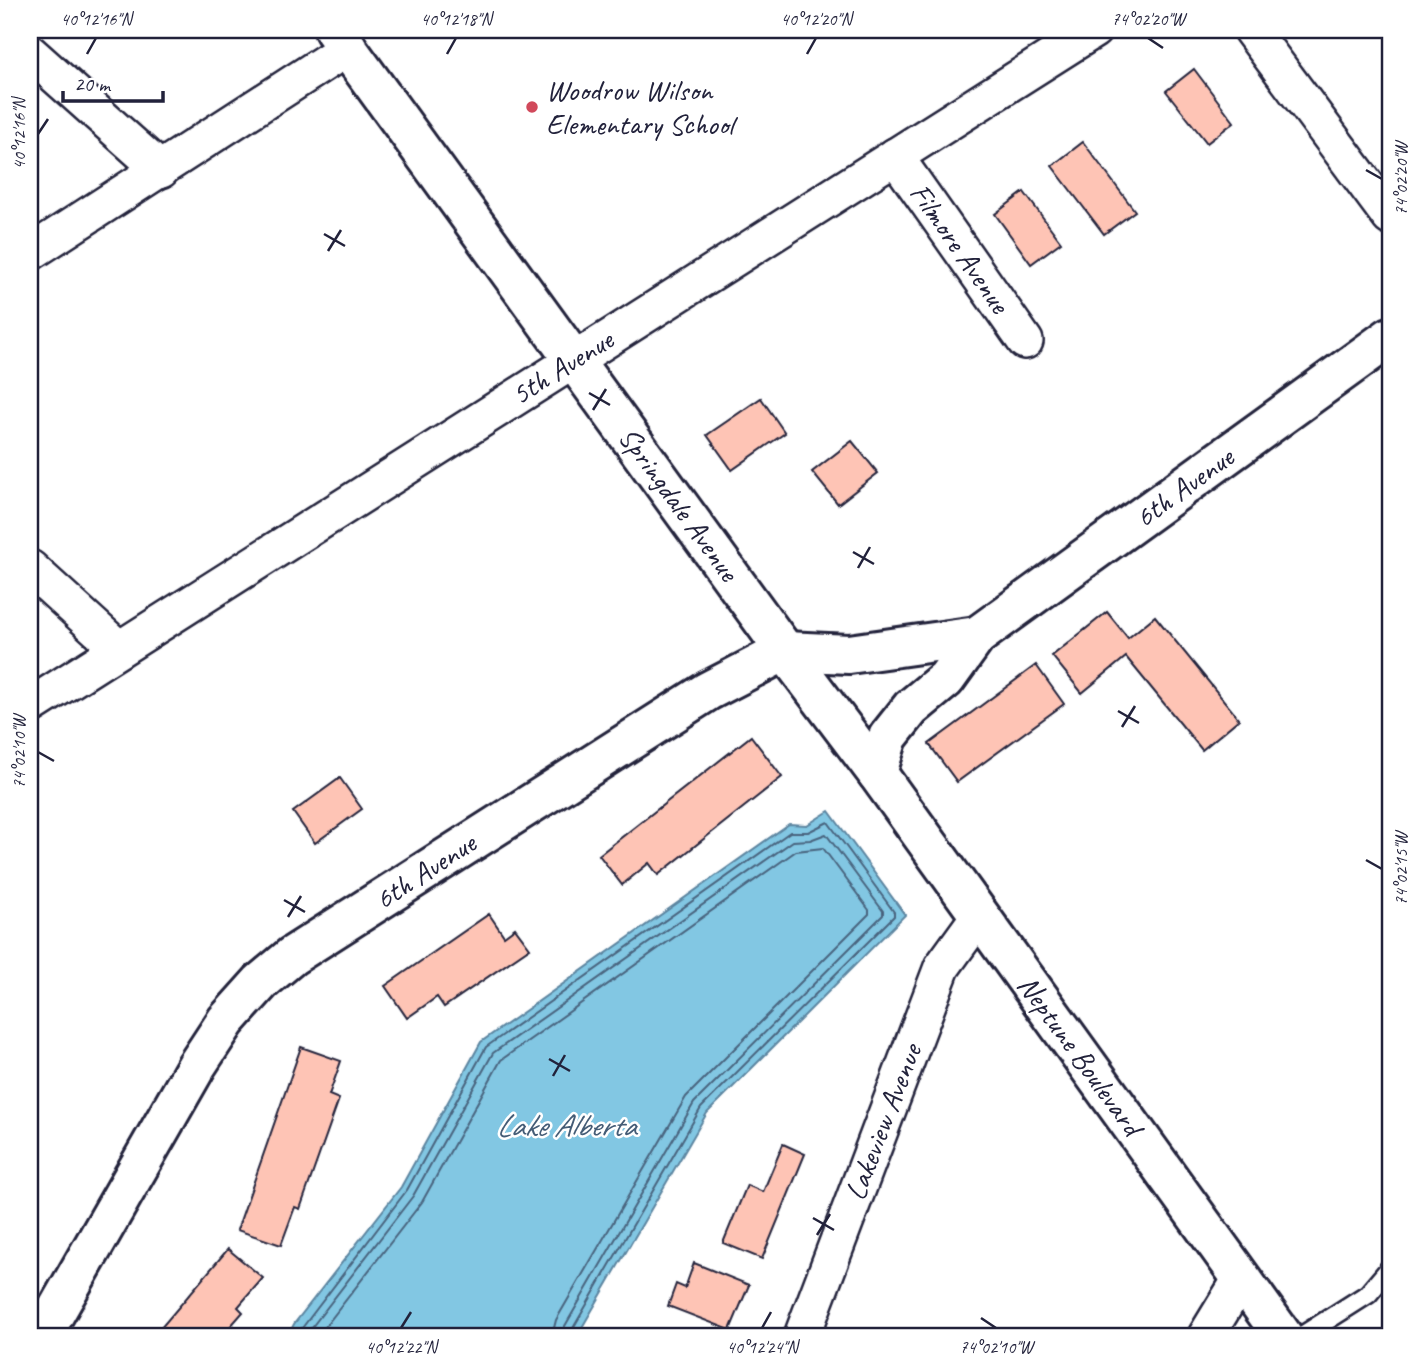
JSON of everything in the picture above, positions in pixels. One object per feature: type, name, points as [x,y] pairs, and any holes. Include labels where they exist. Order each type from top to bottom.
[{"type":"street","name":"5th Avenue","points":[[30,706],[1094,30]]},
{"type":"street","points":[[1251,30],[1390,217]]},
{"type":"street","points":[[30,253],[160,170],[342,38]]},
{"type":"street","name":"Springdale Avenue","points":[[342,38],[573,360],[877,773]]},
{"type":"street","points":[[30,53],[160,170]]},
{"type":"street","name":"Filmore Avenue","points":[[895,156],[1025,341]]},
{"type":"street","name":"6th Avenue","points":[[877,773],[888,737],[911,708],[946,679],[977,636],[1390,337]]},
{"type":"street","points":[[30,568],[120,649]]},
{"type":"street","name":"6th Avenue","points":[[42,1336],[197,1065],[226,1021],[261,982],[304,948],[708,691],[785,651],[849,654],[977,636]]},
{"type":"street","name":"Neptune Boulevard","points":[[877,773],[1283,1336]]},
{"type":"street","name":"Lakeview Avenue","points":[[802,1336],[942,967],[979,916]]},
{"type":"street","points":[[1206,1336],[1242,1278]]},
{"type":"lane","points":[[1302,1336],[1368,1294],[1390,1268]]},
{"type":"water","name":"Lake Alberta","points":[[829,811],[905,915],[707,1113],[577,1336],[288,1336],[294,1324],[401,1187],[481,1042],[789,824],[807,825]]},
{"type":"building","points":[[1194,69],[1234,122],[1207,143],[1166,91]]},
{"type":"building","points":[[1083,142],[1135,211],[1104,234],[1052,166]]},
{"type":"building","points":[[1024,192],[1061,242],[1031,264],[995,214]]},
{"type":"building","points":[[761,398],[785,433],[732,470],[707,435]]},
{"type":"building","points":[[852,441],[878,473],[838,504],[812,472]]},
{"type":"building","points":[[1107,612],[1128,638],[1155,616],[1239,719],[1202,750],[1126,657],[1082,693],[1052,656]]},
{"type":"building","points":[[1036,665],[1064,704],[957,782],[929,744]]},
{"type":"building","points":[[751,736],[782,777],[658,875],[649,863],[622,885],[599,855]]},
{"type":"building","points":[[340,778],[362,809],[315,843],[293,812]]},
{"type":"building","points":[[489,914],[504,936],[515,928],[530,948],[444,1007],[437,997],[407,1018],[385,986]]},
{"type":"building","points":[[301,1047],[341,1061],[329,1095],[339,1099],[300,1209],[295,1207],[281,1245],[237,1230]]},
{"type":"building","points":[[783,1144],[805,1154],[762,1259],[723,1243],[747,1185],[763,1192]]},
{"type":"building","points":[[228,1249],[263,1278],[238,1307],[243,1312],[222,1336],[154,1336]]},
{"type":"building","points":[[694,1263],[749,1285],[730,1330],[668,1306],[676,1284],[685,1288]]},
{"type":"place","name":"Woodrow Wilson Elementary School","points":[[532,107]]}]
